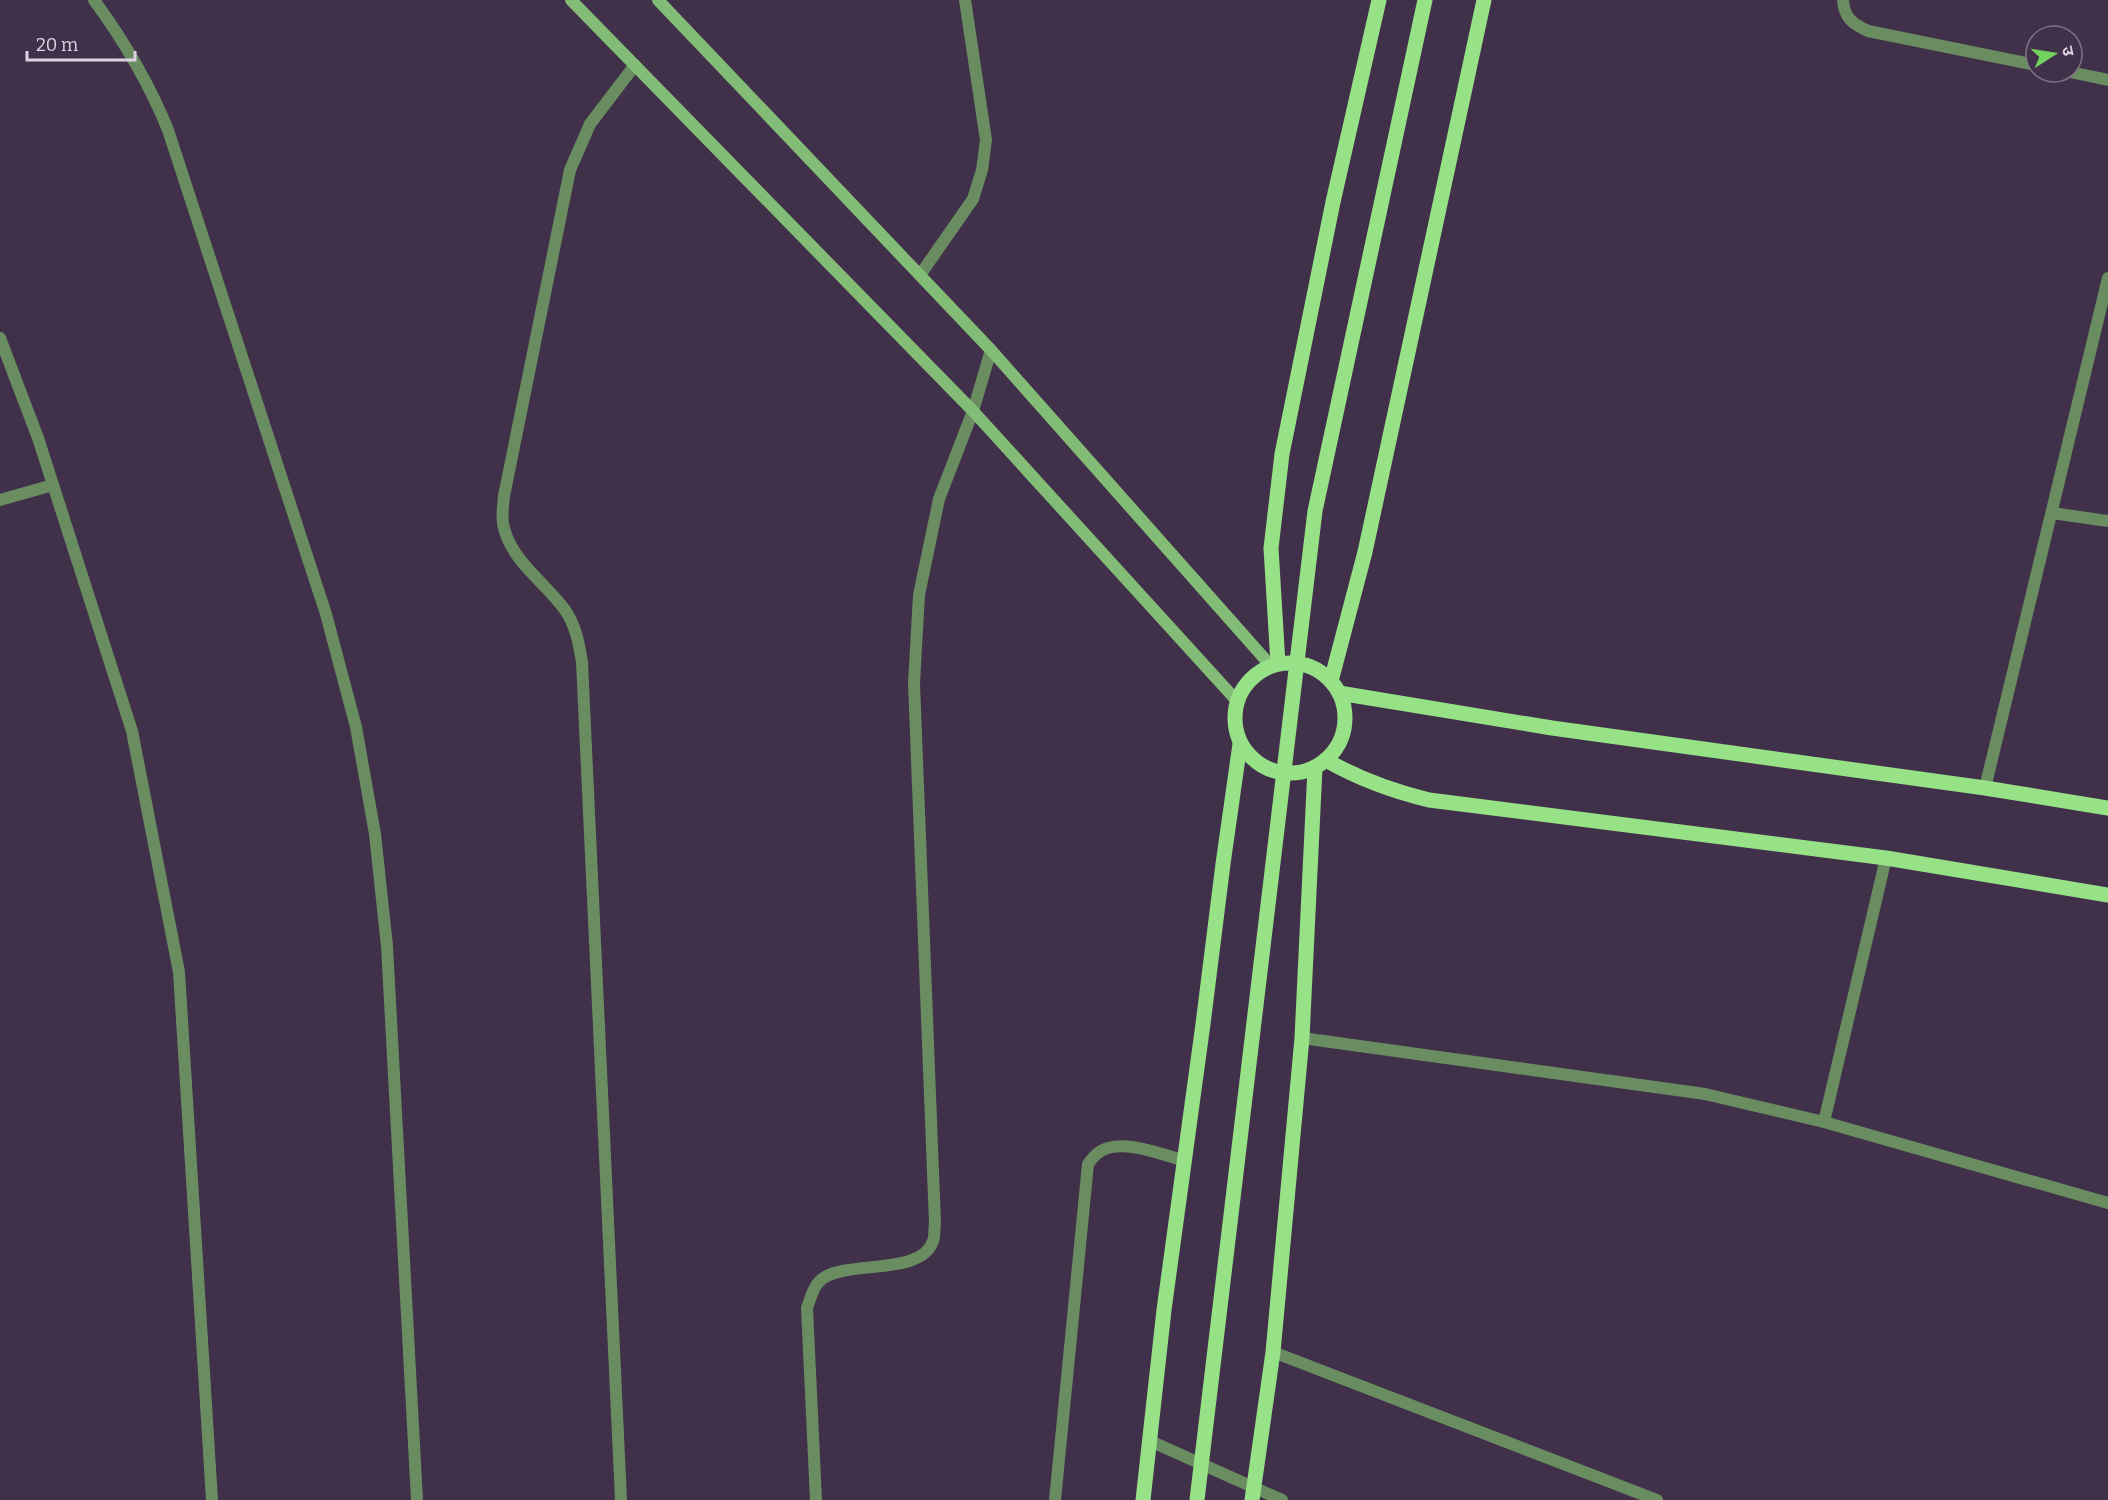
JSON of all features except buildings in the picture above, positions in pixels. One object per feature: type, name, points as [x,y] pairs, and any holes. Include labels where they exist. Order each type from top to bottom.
[{"type":"main road","points":[[571,0],[973,411],[1237,701]]},
{"type":"main road","points":[[658,0],[991,350],[1275,665]]},
{"type":"main road","points":[[1275,665],[1271,548],[1282,454],[1333,202],[1379,0]]},
{"type":"main road","points":[[1197,1500],[1315,511],[1425,0]]},
{"type":"main road","points":[[1335,687],[1484,0]]},
{"type":"main road","points":[[1293,663],[1320,672],[1335,687],[1344,707],[1345,722],[1336,749],[1321,764],[1301,773],[1287,774],[1260,765],[1248,756],[1240,744],[1236,729],[1234,715],[1237,701],[1250,679],[1275,665],[1293,663]]},
{"type":"main road","points":[[1335,687],[1552,728],[1985,788],[2108,808]]},
{"type":"main road","points":[[1143,1500],[1164,1310],[1222,864],[1240,744]]},
{"type":"main road","points":[[1321,764],[1392,791],[1429,800],[1886,858],[2108,895]]},
{"type":"main road","points":[[1253,1494],[1273,1352],[1302,1038],[1321,764]]},
{"type":"street","points":[[94,0],[117,32],[152,92],[168,130],[326,614],[356,727],[375,834],[387,946],[417,1500]]},
{"type":"street","points":[[921,275],[973,200],[982,170],[986,140],[965,0]]},
{"type":"street","points":[[1843,0],[1852,24],[1868,31],[2024,63]]},
{"type":"street","points":[[621,1500],[582,663],[577,632],[565,610],[511,547],[503,526],[504,496],[570,170],[590,124],[635,65]]},
{"type":"street","points":[[2084,75],[2108,80]]},
{"type":"street","points":[[1985,788],[2108,278]]},
{"type":"street","points":[[0,338],[38,438],[132,731],[179,972],[212,1500]]},
{"type":"street","points":[[816,1500],[807,1308],[813,1289],[825,1277],[845,1271],[906,1262],[924,1256],[933,1241],[935,1222],[914,683],[919,595],[939,499],[973,411],[991,350]]},
{"type":"street","points":[[0,500],[53,484]]},
{"type":"street","points":[[2052,513],[2108,521]]},
{"type":"street","points":[[1824,1122],[1886,858]]},
{"type":"street","points":[[1302,1038],[1705,1094],[1824,1122],[2108,1203]]},
{"type":"street","points":[[1055,1500],[1088,1164],[1098,1152],[1116,1146],[1139,1148],[1185,1161]]},
{"type":"street","points":[[1273,1352],[1658,1500]]},
{"type":"street","points":[[1150,1441],[1253,1494],[1282,1500]]}]
